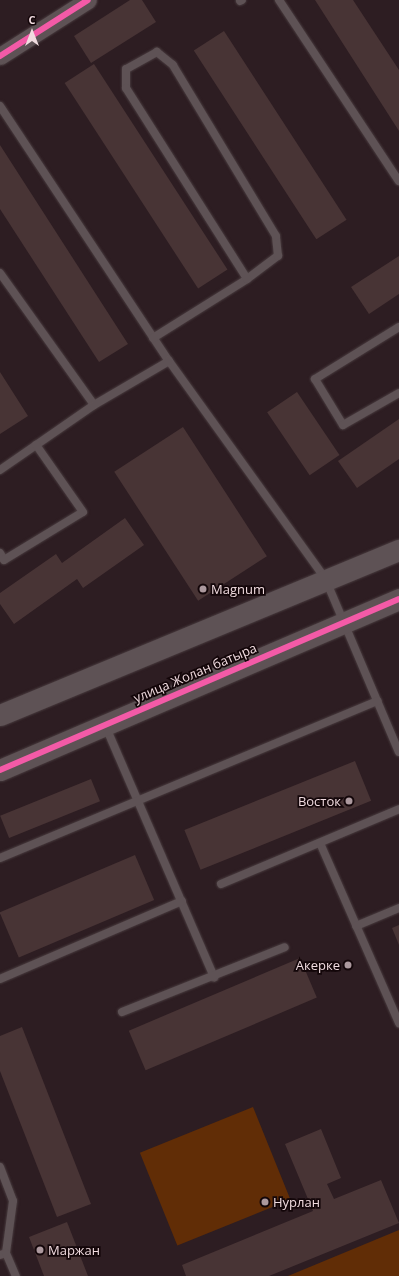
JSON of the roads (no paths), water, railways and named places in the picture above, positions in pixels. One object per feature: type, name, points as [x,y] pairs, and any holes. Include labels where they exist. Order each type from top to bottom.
[{"type":"street","points":[[0,56],[88,0]]},
{"type":"street","points":[[0,715],[325,578],[399,550]]},
{"type":"street","name":"улица Жолан батыра","points":[[0,770],[345,620],[399,599]]},
{"type":"lane","points":[[279,0],[399,181]]},
{"type":"lane","points":[[154,338],[247,279],[278,256],[276,236],[173,66],[156,52],[126,69],[126,88],[247,279]]},
{"type":"lane","points":[[0,106],[169,361],[325,578],[345,620],[399,752]]},
{"type":"lane","points":[[0,274],[94,405]]},
{"type":"lane","points":[[399,327],[315,379],[343,425],[399,393]]},
{"type":"lane","points":[[1,467],[94,405],[169,361]]},
{"type":"lane","points":[[0,553],[4,560],[83,512],[36,445]]},
{"type":"lane","points":[[0,858],[378,701]]},
{"type":"lane","points":[[105,724],[140,801],[214,977]]},
{"type":"lane","points":[[221,884],[399,809]]},
{"type":"lane","points":[[320,843],[399,1023]]},
{"type":"lane","points":[[0,979],[182,900]]},
{"type":"lane","points":[[356,926],[399,908]]},
{"type":"lane","points":[[122,1012],[214,977],[284,947]]},
{"type":"lane","points":[[0,1167],[14,1201],[3,1254],[16,1276]]},
{"type":"place","name":"Magnum","points":[[203,589]]},
{"type":"place","name":"Восток","points":[[349,801]]},
{"type":"place","name":"Акерке","points":[[348,965]]},
{"type":"place","name":"Нурлан","points":[[265,1202]]},
{"type":"place","name":"Маржан","points":[[40,1250]]}]
